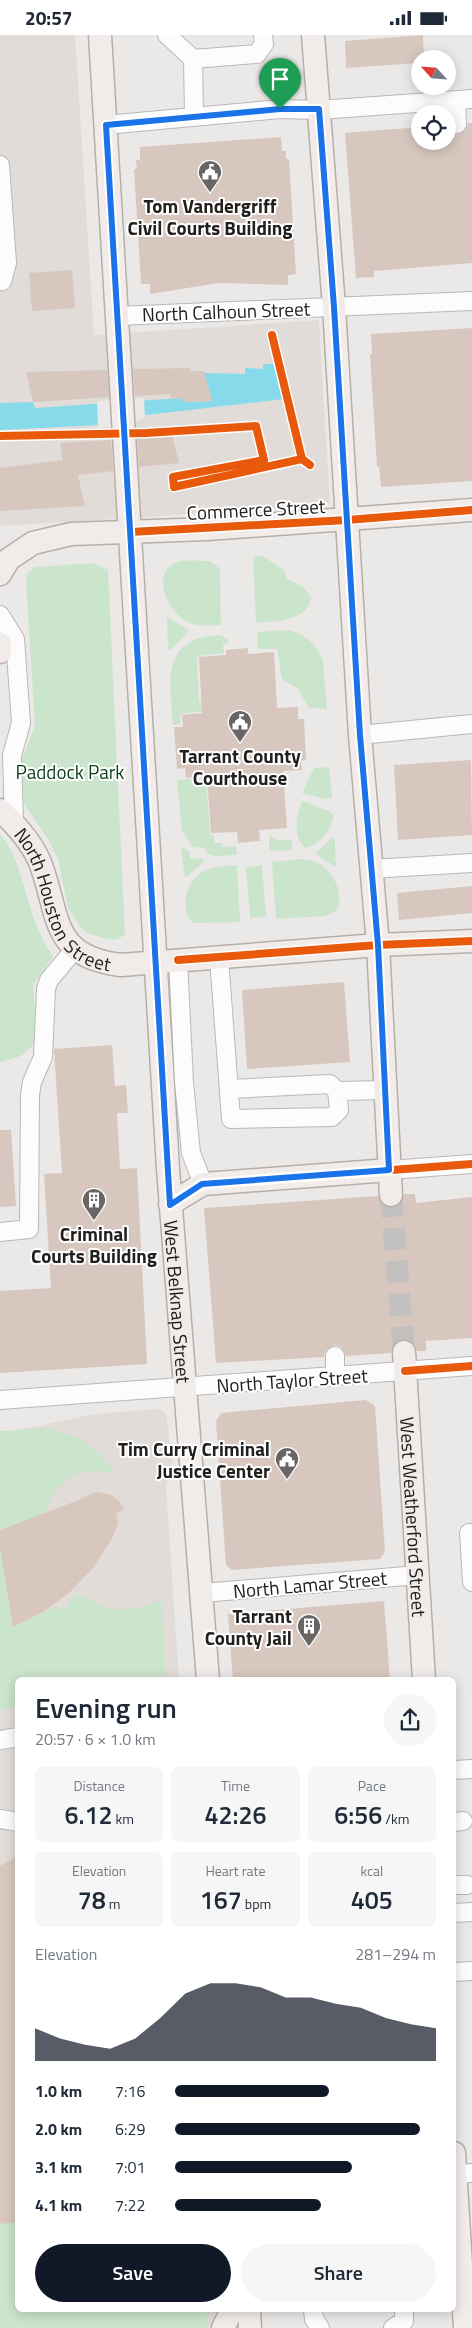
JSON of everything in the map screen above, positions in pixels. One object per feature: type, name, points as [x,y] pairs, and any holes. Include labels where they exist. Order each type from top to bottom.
[{"type":"main road","name":"West Belknap Street","points":[[100,35],[170,1205],[208,1677]]},
{"type":"main road","points":[[314,35],[334,307],[360,735],[378,945],[391,1195]]},
{"type":"main road","name":"Commerce Street","points":[[0,574],[8,559],[33,543],[71,534],[347,520],[472,510]]},
{"type":"main road","points":[[0,644],[0,652]]},
{"type":"main road","name":"North Houston Street","points":[[7,816],[38,859],[60,928],[75,949],[89,957],[108,963],[121,965],[178,959],[378,945],[472,941]]},
{"type":"main road","points":[[170,1205],[202,1184],[389,1170]]},
{"type":"main road","name":"West Weatherford Street","points":[[404,1361],[424,1677]]},
{"type":"main road","points":[[459,2169],[458,2285],[465,2328]]},
{"type":"main road","points":[[223,2328],[231,2312]]},
{"type":"main road","points":[[249,2312],[250,2328]]},
{"type":"street","points":[[168,35],[193,59],[194,117]]},
{"type":"street","points":[[193,59],[257,54],[264,44],[263,35]]},
{"type":"street","points":[[106,125],[280,109],[319,109],[464,99],[457,124]]},
{"type":"street","points":[[0,165],[7,263],[2,281],[0,281]]},
{"type":"street","name":"North Calhoun Street","points":[[117,316],[472,301]]},
{"type":"street","points":[[0,615],[15,639],[20,714],[19,735],[12,755],[7,816]]},
{"type":"street","points":[[360,735],[472,724]]},
{"type":"street","points":[[370,869],[472,863]]},
{"type":"street","points":[[0,1232],[29,1229],[30,1095],[32,1082],[43,1057],[46,989],[49,979],[75,949]]},
{"type":"street","points":[[219,957],[231,1119],[332,1117],[339,1111],[337,1091],[330,1084],[230,1089]]},
{"type":"street","points":[[178,959],[184,1082],[191,1153],[202,1184]]},
{"type":"street","points":[[337,1091],[385,1090]]},
{"type":"street","points":[[389,1170],[472,1164]]},
{"type":"street","points":[[335,1356],[335,1376]]},
{"type":"street","name":"North Taylor Street","points":[[0,1400],[335,1376],[404,1361],[472,1367]]},
{"type":"street","points":[[469,1533],[472,1582]]},
{"type":"street","name":"North Lamar Street","points":[[202,1593],[418,1575]]},
{"type":"street","points":[[0,1740],[15,1738]]},
{"type":"street","points":[[456,1770],[472,1769]]},
{"type":"street","points":[[0,1819],[15,1822]]},
{"type":"street","points":[[456,1913],[472,1912]]},
{"type":"street","points":[[456,1972],[472,1971]]},
{"type":"street","points":[[313,2312],[314,2319],[320,2328]]},
{"type":"street","points":[[393,2328],[404,2321],[404,2312]]},
{"type":"shaded area","points":[[0,35],[75,35],[94,335],[319,320],[330,503],[0,526]]},
{"type":"shaded area","points":[[158,1409],[166,1414],[172,1461],[166,1487],[179,1677],[15,1677],[15,2312],[218,2312],[214,2328],[0,2328],[0,1434],[95,1414]]},
{"type":"green space","points":[[263,556],[285,571],[287,579],[302,586],[311,596],[305,610],[298,615],[281,620],[256,623],[253,557]]},
{"type":"green space","points":[[210,561],[220,569],[221,625],[190,623],[176,612],[165,595],[164,576],[167,569],[175,563]]},
{"type":"green space","name":"Paddock Park","points":[[93,563],[108,570],[125,935],[116,940],[87,933],[80,926],[68,908],[58,859],[48,839],[24,804],[22,758],[35,726],[26,581],[28,573],[35,567]]},
{"type":"green space","points":[[167,616],[189,631],[170,650],[168,649]]},
{"type":"green space","points":[[287,630],[304,636],[320,654],[323,660],[327,709],[309,708],[298,689],[282,679],[277,649],[258,649],[257,632]]},
{"type":"green space","points":[[221,635],[228,640],[228,643],[223,645],[224,653],[197,656],[199,702],[203,703],[204,711],[181,714],[180,724],[173,725],[171,678],[173,664],[178,653],[187,644],[201,638]]},
{"type":"green space","points":[[329,767],[332,798],[326,799],[302,793],[314,768]]},
{"type":"green space","points":[[206,778],[210,835],[214,836],[215,843],[222,843],[222,847],[236,846],[237,855],[215,856],[206,853],[205,848],[193,847],[182,831],[177,780]]},
{"type":"green space","points":[[302,801],[329,811],[334,815],[331,826],[325,836],[317,843],[306,848],[299,838],[296,826]]},
{"type":"green space","points":[[0,834],[17,863],[35,922],[53,957],[33,985],[37,1042],[21,1056],[0,1062]]},
{"type":"green space","points":[[269,834],[277,840],[292,840],[292,850],[269,851]]},
{"type":"green space","points":[[333,837],[335,840],[336,867],[315,854]]},
{"type":"green space","points":[[184,848],[190,852],[190,858],[203,859],[204,862],[185,878],[181,850]]},
{"type":"green space","points":[[299,859],[316,862],[329,871],[338,890],[339,904],[337,910],[325,916],[276,919],[272,862]]},
{"type":"green space","points":[[237,865],[240,922],[193,923],[188,916],[186,901],[187,893],[194,879],[210,868]]},
{"type":"green space","points":[[262,865],[266,917],[250,918],[246,867]]},
{"type":"green space","points":[[48,1428],[71,1435],[87,1444],[101,1456],[116,1474],[91,1471],[72,1477],[63,1482],[56,1490],[45,1513],[0,1530],[0,1431]]},
{"type":"green space","points":[[0,1547],[13,1628],[57,1606],[63,1611],[77,1593],[99,1605],[118,1609],[138,1608],[161,1600],[166,1677],[15,1677],[15,1706],[0,1710]]},
{"type":"green space","points":[[15,2222],[15,2312],[208,2312],[206,2328],[0,2328],[0,2224]]},
{"type":"water","points":[[263,364],[276,364],[283,399],[146,415],[119,424],[0,430],[0,403],[33,402],[35,408],[182,398],[183,402],[212,401],[204,373],[245,374],[245,368],[263,369]]},
{"type":"pier","points":[[144,398],[145,418],[120,426],[98,428],[97,401]]},
{"type":"building","points":[[423,35],[424,50],[411,50],[411,64],[346,68],[345,41]]},
{"type":"building","points":[[468,123],[472,123],[472,263],[374,271],[374,277],[356,278],[345,133],[411,128],[411,150],[456,150],[456,134],[458,135],[466,129]]},
{"type":"building","points":[[281,137],[282,151],[286,151],[286,159],[289,159],[296,274],[288,275],[288,285],[219,283],[150,294],[150,284],[141,284],[134,169],[137,169],[136,160],[140,160],[140,147]]},
{"type":"building","points":[[72,270],[75,308],[32,311],[29,273]]},
{"type":"building","points":[[472,328],[472,481],[381,487],[379,467],[377,467],[370,354],[372,354],[371,334]]},
{"type":"building","points":[[190,368],[191,371],[204,371],[212,401],[183,402],[182,398],[171,399],[170,394],[135,396],[133,369]]},
{"type":"building","points":[[107,370],[109,397],[33,402],[26,372]]},
{"type":"building","points":[[172,435],[179,463],[139,467],[137,438]]},
{"type":"building","points":[[111,440],[113,471],[78,475],[85,506],[0,511],[0,468],[63,460],[60,443]]},
{"type":"building","name":"Tarrant County Courthouse","points":[[248,648],[248,654],[274,652],[277,708],[298,707],[298,719],[304,719],[306,760],[301,761],[302,770],[283,771],[287,828],[259,830],[260,841],[238,843],[237,832],[211,833],[207,776],[186,778],[185,768],[177,769],[174,727],[183,727],[182,715],[202,713],[199,657],[226,655],[226,650]]},
{"type":"building","points":[[471,760],[472,835],[398,840],[394,765]]},
{"type":"building","points":[[472,886],[472,913],[399,920],[397,893]]},
{"type":"building","points":[[344,982],[350,1062],[247,1069],[242,990]]},
{"type":"building","points":[[112,1045],[115,1086],[126,1085],[128,1113],[117,1113],[120,1169],[137,1168],[147,1364],[0,1373],[0,1291],[51,1288],[44,1174],[62,1173],[54,1049]]},
{"type":"building","points":[[0,1130],[11,1130],[16,1206],[0,1207]]},
{"type":"building","points":[[404,1194],[415,1194],[416,1203],[472,1197],[472,1338],[426,1341],[426,1351],[417,1351],[415,1345],[403,1339],[393,1346],[391,1353],[346,1356],[341,1347],[335,1345],[326,1350],[324,1357],[216,1363],[204,1208],[378,1196],[385,1206],[392,1208],[402,1201]]},
{"type":"building","points":[[366,1400],[375,1406],[385,1552],[380,1559],[232,1570],[226,1565],[216,1421],[221,1413]]},
{"type":"building","points":[[95,1492],[112,1495],[124,1509],[116,1513],[118,1522],[114,1535],[93,1568],[70,1592],[43,1612],[13,1627],[0,1547],[0,1530]]},
{"type":"building","name":"Tarrant County Jail","points":[[384,1601],[390,1677],[233,1677],[228,1614]]},
{"type":"building","points":[[15,1858],[15,2222],[0,2224],[0,1866]]},
{"type":"tunnel","points":[[391,1195],[404,1352]]},
{"type":"cycle path","points":[[272,335],[302,459],[310,465]]},
{"type":"cycle path","points":[[0,436],[146,433],[256,426],[264,460],[173,477],[174,487],[302,459]]},
{"type":"cycle path","points":[[130,532],[347,520],[472,510]]},
{"type":"cycle path","points":[[178,960],[378,945],[472,941]]},
{"type":"cycle path","points":[[170,1204],[203,1184],[472,1164]]},
{"type":"cycle path","points":[[405,1371],[472,1366]]},
{"type":"place","name":"Tom Vandergriff Civil Courts Building","points":[[210,193]]},
{"type":"place","name":"Tarrant County Courthouse","points":[[240,743]]},
{"type":"place","name":"Criminal Courts Building","points":[[94,1221]]},
{"type":"place","name":"Tim Curry Criminal Justice Center","points":[[287,1480]]},
{"type":"place","name":"Tarrant County Jail","points":[[309,1647]]},
{"type":"route","points":[[280,109],[319,109],[334,307],[360,735],[378,945],[389,1170],[202,1184],[170,1205],[106,125],[280,109]]}]
